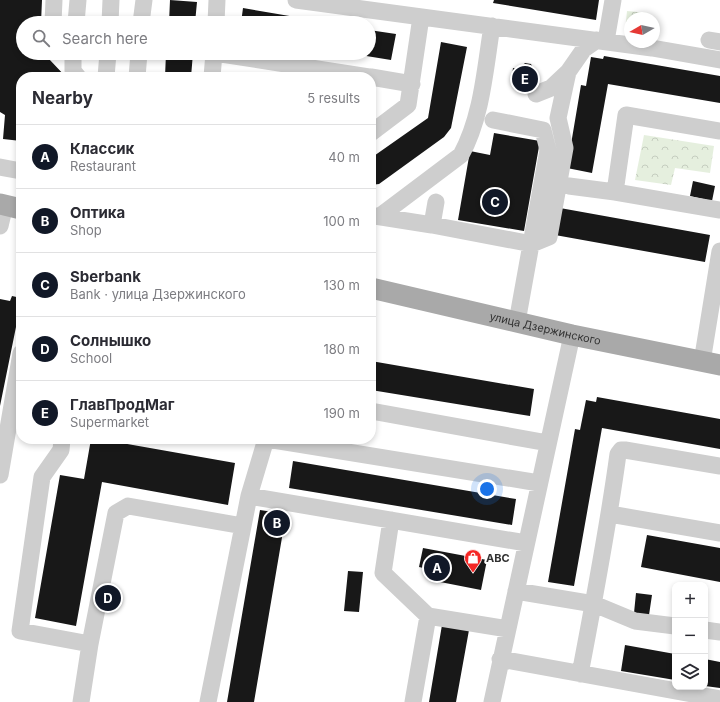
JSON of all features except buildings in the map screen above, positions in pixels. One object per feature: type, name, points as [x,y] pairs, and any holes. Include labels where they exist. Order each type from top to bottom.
[{"type":"main road","name":"улица Дзержинского","points":[[376,289],[572,335],[711,363]]},
{"type":"lane","points":[[53,16],[54,0]]},
{"type":"lane","points":[[77,16],[78,0]]},
{"type":"lane","points":[[110,16],[111,0]]},
{"type":"lane","points":[[143,16],[144,0]]},
{"type":"lane","points":[[216,16],[217,0]]},
{"type":"lane","points":[[296,0],[397,7],[421,17],[652,48],[720,60]]},
{"type":"lane","points":[[536,94],[551,88],[568,72],[584,50],[602,41],[613,0]]},
{"type":"lane","points":[[376,129],[408,105],[421,17]]},
{"type":"lane","points":[[376,216],[461,155],[469,141],[477,115],[492,26]]},
{"type":"lane","points":[[74,60],[74,72]]},
{"type":"lane","points":[[106,72],[107,60]]},
{"type":"lane","points":[[137,72],[138,60]]},
{"type":"lane","points":[[213,72],[214,60]]},
{"type":"lane","points":[[260,60],[338,72]]},
{"type":"lane","points":[[376,216],[532,244],[549,237],[565,148],[558,118],[568,72]]},
{"type":"lane","points":[[376,78],[412,84]]},
{"type":"lane","points":[[615,192],[626,115],[720,131]]},
{"type":"lane","points":[[493,120],[544,130],[548,150],[518,322]]},
{"type":"lane","points":[[0,168],[16,170]]},
{"type":"lane","points":[[569,186],[615,192],[720,210]]},
{"type":"lane","points":[[432,225],[436,202]]},
{"type":"lane","points":[[0,226],[9,206]]},
{"type":"lane","points":[[711,363],[720,251]]},
{"type":"lane","points":[[492,702],[500,659],[508,629],[572,335]]},
{"type":"lane","points":[[0,475],[16,382]]},
{"type":"lane","points":[[376,412],[548,443]]},
{"type":"lane","points":[[62,444],[61,450],[42,477],[20,631],[90,644]]},
{"type":"lane","points":[[208,702],[249,496],[265,444]]},
{"type":"lane","points":[[297,444],[539,483]]},
{"type":"lane","points":[[580,674],[610,514],[618,454],[621,450],[720,466]]},
{"type":"lane","points":[[249,496],[526,544]]},
{"type":"lane","points":[[81,702],[90,644],[116,513],[128,506],[243,526]]},
{"type":"lane","points":[[610,514],[720,533]]},
{"type":"lane","points":[[391,520],[383,573],[428,616],[508,629]]},
{"type":"lane","points":[[516,591],[594,604],[635,621],[672,626]]},
{"type":"lane","points":[[413,702],[428,616]]},
{"type":"lane","points":[[708,630],[720,632]]},
{"type":"lane","points":[[500,659],[720,699]]},
{"type":"green space","points":[[644,135],[714,146],[710,173],[675,168],[671,185],[635,180]]},
{"type":"place","name":"ГлавПродМаг","points":[[525,79]]},
{"type":"place","name":"Sberbank","points":[[495,202]]},
{"type":"place","name":"Оптика","points":[[277,523]]},
{"type":"place","name":"Классик","points":[[437,568]]},
{"type":"place","name":"ABC","points":[[473,573]]},
{"type":"place","name":"Солнышко","points":[[108,598]]}]
